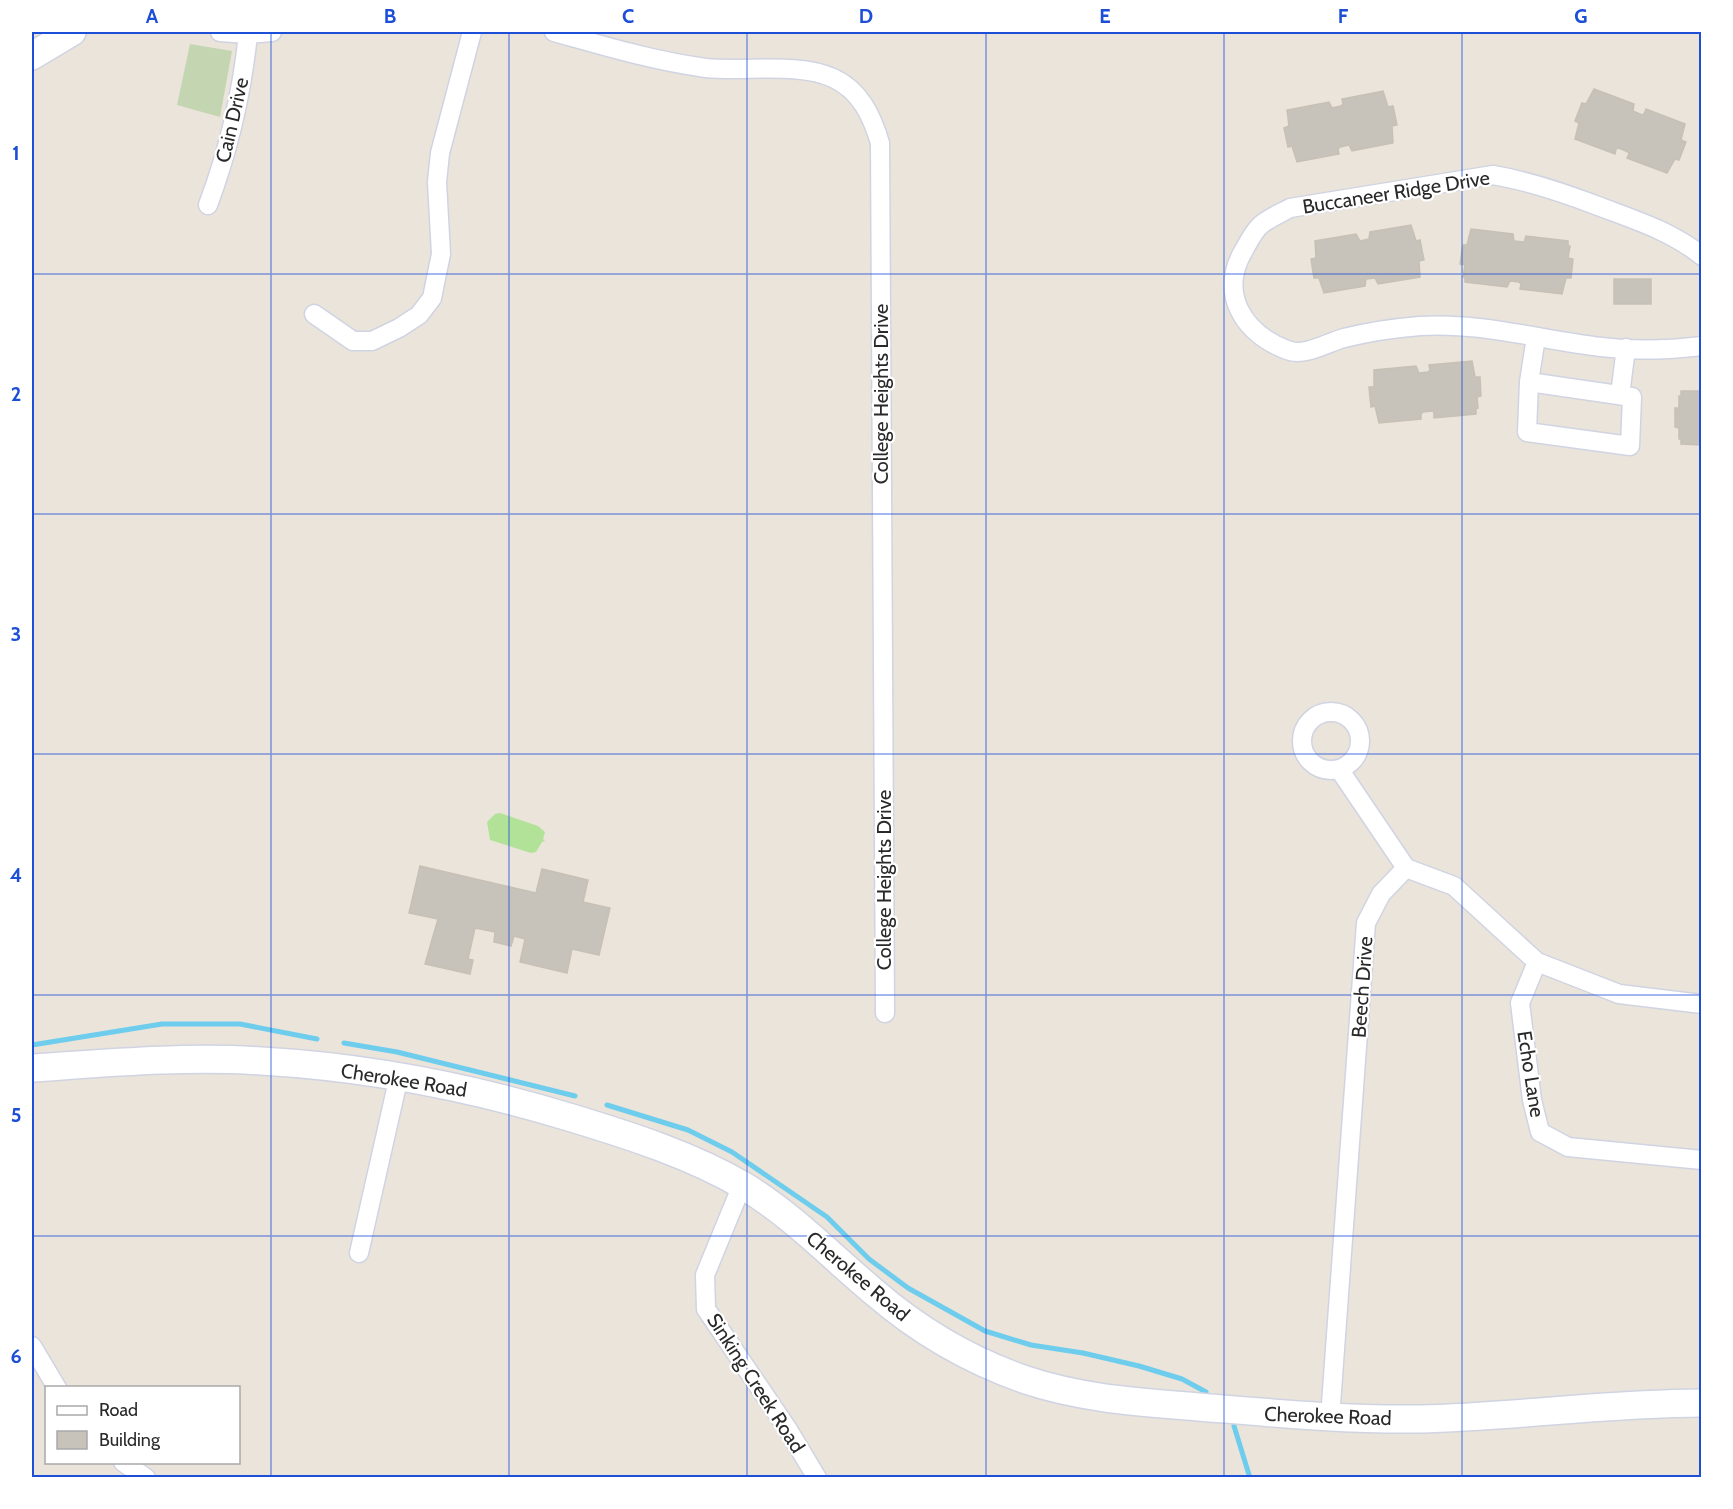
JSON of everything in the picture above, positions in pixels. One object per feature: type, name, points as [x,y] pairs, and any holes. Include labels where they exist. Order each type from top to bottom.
[{"type":"main road","points":[[32,56],[72,32]]},
{"type":"main road","name":"Cherokee Road","points":[[32,1068],[115,1062],[257,1060],[399,1076],[446,1085],[538,1108],[610,1130],[662,1147],[742,1185],[791,1219],[901,1314],[941,1340],[1023,1379],[1062,1391],[1124,1402],[1330,1418],[1424,1419],[1645,1403],[1701,1404]]},
{"type":"street","points":[[220,32],[272,32]]},
{"type":"street","points":[[314,314],[352,341],[372,341],[419,315],[432,298],[441,254],[437,182],[440,153],[472,32]]},
{"type":"street","name":"College Heights Drive","points":[[554,32],[635,54],[705,68],[810,71],[831,77],[844,84],[861,100],[873,119],[880,143],[885,1013]]},
{"type":"street","name":"Cain Drive","points":[[208,205],[221,169],[243,82],[248,33]]},
{"type":"street","name":"Buccaneer Ridge Drive","points":[[1536,337],[1489,329],[1422,326],[1343,338],[1303,352],[1288,351],[1259,333],[1243,318],[1235,301],[1232,285],[1237,261],[1261,225],[1290,208],[1492,175],[1540,186],[1652,226],[1680,240],[1701,256]]},
{"type":"street","points":[[1529,382],[1632,396],[1630,446],[1519,432],[1536,337],[1603,347],[1653,350],[1701,346]]},
{"type":"street","points":[[1620,395],[1626,348]]},
{"type":"street","points":[[1339,770],[1406,868],[1454,886],[1537,962],[1619,994],[1701,1004]]},
{"type":"street","name":"Beech Drive","points":[[1330,1418],[1366,923],[1381,894],[1406,868]]},
{"type":"street","name":"Echo Lane","points":[[1537,962],[1520,1003],[1532,1101],[1540,1132],[1568,1147],[1701,1160]]},
{"type":"street","points":[[359,1253],[399,1076]]},
{"type":"street","name":"Sinking Creek Road","points":[[742,1185],[705,1275],[706,1309],[787,1428],[817,1478]]},
{"type":"street","points":[[32,1346],[56,1386]]},
{"type":"street","points":[[126,1464],[146,1478]]},
{"type":"green space","points":[[190,44],[232,51],[220,117],[177,105]]},
{"type":"green space","points":[[500,813],[538,826],[545,832],[543,839],[545,841],[536,852],[531,853],[490,840],[487,822],[495,814]]},
{"type":"building","points":[[1594,89],[1634,104],[1633,111],[1642,115],[1646,109],[1685,124],[1681,140],[1686,142],[1679,160],[1675,159],[1667,173],[1627,158],[1628,152],[1619,148],[1616,149],[1615,154],[1575,139],[1579,123],[1575,121],[1582,103],[1586,104]]},
{"type":"building","points":[[1383,91],[1388,107],[1393,106],[1397,125],[1392,126],[1393,143],[1352,151],[1349,145],[1340,147],[1339,154],[1297,162],[1292,146],[1288,147],[1284,128],[1289,126],[1287,110],[1329,102],[1332,108],[1341,106],[1342,99]]},
{"type":"building","points":[[1411,225],[1416,241],[1420,240],[1424,260],[1419,261],[1420,277],[1378,284],[1375,278],[1366,279],[1365,286],[1324,293],[1319,278],[1314,278],[1311,259],[1316,258],[1315,241],[1356,234],[1360,241],[1369,239],[1370,232]]},
{"type":"building","points":[[1471,229],[1513,234],[1514,241],[1524,242],[1526,236],[1568,241],[1568,246],[1570,246],[1568,258],[1573,259],[1571,278],[1566,278],[1562,294],[1520,289],[1519,282],[1510,281],[1507,287],[1465,282],[1465,277],[1463,277],[1465,265],[1460,264],[1463,245],[1467,245]]},
{"type":"building","points":[[1614,279],[1651,279],[1651,304],[1614,304]]},
{"type":"building","points":[[1472,361],[1475,377],[1480,377],[1481,396],[1477,397],[1476,414],[1434,418],[1432,411],[1423,412],[1421,419],[1379,423],[1375,406],[1371,407],[1369,387],[1374,387],[1374,370],[1416,366],[1419,373],[1428,372],[1429,365]]},
{"type":"building","points":[[1681,391],[1702,391],[1702,445],[1681,444],[1681,439],[1679,439],[1679,428],[1675,427],[1675,408],[1679,408]]},
{"type":"building","points":[[420,866],[536,893],[542,869],[588,880],[583,902],[610,908],[599,955],[572,949],[567,973],[520,962],[525,939],[514,936],[511,946],[494,942],[495,932],[475,928],[468,959],[473,960],[470,974],[425,964],[438,919],[409,913]]},
{"type":"waterway","points":[[32,1045],[162,1024],[240,1024],[317,1039]]},
{"type":"waterway","points":[[344,1043],[397,1052],[575,1096]]},
{"type":"waterway","points":[[607,1105],[688,1130],[732,1152],[827,1217],[869,1259],[908,1288],[985,1331],[1031,1345],[1083,1353],[1139,1366],[1182,1379],[1206,1392]]},
{"type":"waterway","points":[[1234,1426],[1250,1478]]}]
